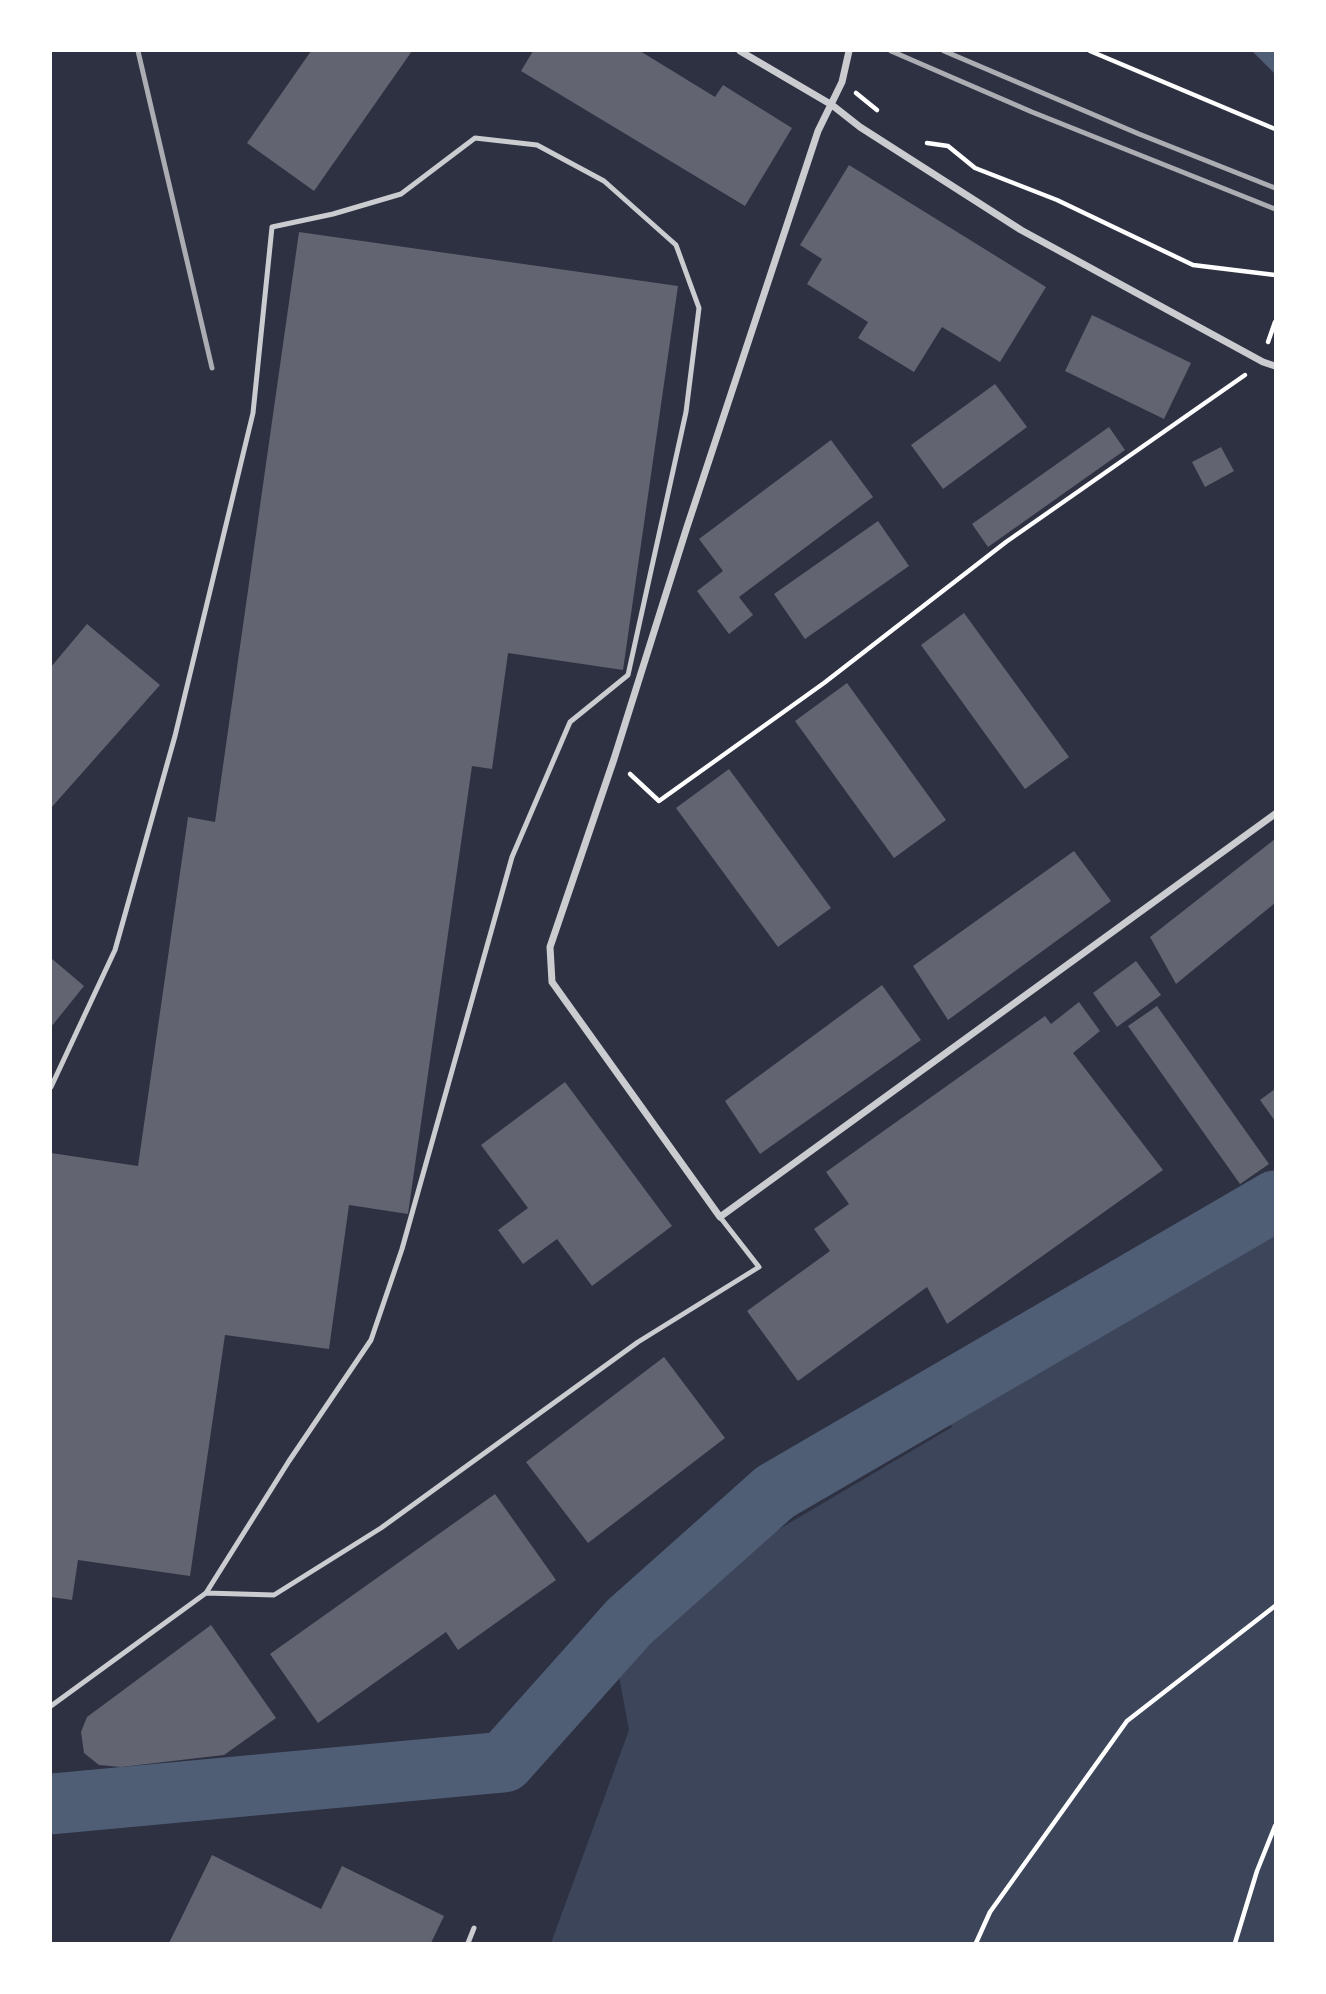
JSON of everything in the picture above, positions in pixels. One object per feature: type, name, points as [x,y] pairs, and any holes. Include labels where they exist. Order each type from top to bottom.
[{"type":"street","points":[[740,51],[832,105],[860,127],[1021,230],[1263,362],[1275,366]]},
{"type":"street","points":[[849,51],[842,82],[818,131],[686,530],[614,759],[550,947],[552,982],[720,1217],[1275,814]]},
{"type":"lane","points":[[51,1087],[114,950],[175,736],[253,414],[272,228],[333,215],[401,194],[475,138],[537,145],[604,181],[676,245],[699,308],[686,412],[628,675],[570,722],[512,857],[402,1249],[371,1340],[289,1461],[206,1592],[51,1706]]},
{"type":"lane","points":[[206,1592],[274,1595],[381,1528],[638,1342],[760,1268],[720,1217]]},
{"type":"lane","points":[[468,1943],[474,1928]]},
{"type":"path","points":[[1090,51],[1275,129]]},
{"type":"path","points":[[842,82],[885,116]]},
{"type":"path","points":[[916,141],[948,146],[975,168],[1057,200],[1193,265],[1275,275]]},
{"type":"path","points":[[614,759],[659,801],[824,683],[1006,541],[1263,362],[1275,322]]},
{"type":"path","points":[[976,1943],[990,1912],[1127,1721],[1275,1606]]},
{"type":"path","points":[[1235,1943],[1257,1871],[1275,1826]]},
{"type":"shaded area","points":[[1252,51],[1275,51],[1275,74]]},
{"type":"shaded area","points":[[1275,1170],[1275,1943],[551,1943],[629,1730],[618,1671],[708,1571],[952,1427],[933,1384],[1122,1258],[1240,1196]]},
{"type":"building","points":[[311,51],[412,51],[314,191],[247,143]]},
{"type":"building","points":[[533,51],[640,51],[715,97],[723,85],[792,128],[745,206],[521,71]]},
{"type":"building","points":[[849,165],[1046,287],[1000,362],[942,327],[914,372],[858,338],[868,322],[807,284],[822,259],[800,245]]},
{"type":"building","points":[[299,232],[678,286],[623,670],[508,653],[492,769],[472,766],[408,1214],[349,1205],[329,1349],[225,1335],[190,1576],[78,1560],[72,1600],[51,1597],[51,1153],[138,1166],[188,817],[215,822]]},
{"type":"building","points":[[1092,315],[1191,363],[1164,419],[1065,371]]},
{"type":"building","points":[[995,384],[1027,427],[943,489],[911,445]]},
{"type":"building","points":[[1109,427],[1125,450],[988,547],[972,524]]},
{"type":"building","points":[[831,440],[873,497],[739,597],[753,615],[729,634],[697,591],[723,571],[699,539]]},
{"type":"building","points":[[1221,447],[1234,471],[1205,487],[1192,462]]},
{"type":"building","points":[[878,521],[909,566],[805,639],[774,594]]},
{"type":"building","points":[[964,613],[1069,757],[1025,789],[921,645]]},
{"type":"building","points":[[87,624],[160,685],[51,808],[51,667]]},
{"type":"building","points":[[847,683],[946,820],[894,858],[795,721]]},
{"type":"building","points":[[729,769],[831,908],[778,947],[676,808]]},
{"type":"building","points":[[1275,839],[1275,903],[1176,984],[1150,937]]},
{"type":"building","points":[[1074,851],[1111,901],[948,1020],[913,966]]},
{"type":"building","points":[[51,958],[84,986],[51,1027]]},
{"type":"building","points":[[1136,961],[1161,995],[1117,1027],[1093,993]]},
{"type":"building","points":[[882,985],[921,1040],[760,1154],[725,1101]]},
{"type":"building","points":[[1079,1002],[1100,1031],[1073,1053],[1163,1170],[947,1324],[927,1287],[798,1381],[747,1311],[830,1251],[814,1229],[849,1204],[826,1172],[1045,1016],[1051,1024]]},
{"type":"building","points":[[1157,1006],[1269,1164],[1240,1184],[1128,1026]]},
{"type":"building","points":[[565,1082],[672,1226],[592,1286],[557,1239],[523,1264],[498,1230],[528,1208],[481,1145]]},
{"type":"building","points":[[1275,1089],[1275,1121],[1260,1100]]},
{"type":"building","points":[[664,1357],[725,1438],[588,1543],[526,1462]]},
{"type":"building","points":[[495,1494],[556,1580],[458,1650],[446,1632],[318,1723],[270,1654]]},
{"type":"building","points":[[211,1625],[276,1718],[224,1755],[121,1767],[99,1765],[84,1753],[81,1732],[87,1717]]},
{"type":"building","points":[[212,1855],[321,1909],[342,1866],[444,1916],[431,1943],[169,1943]]},
{"type":"waterway","points":[[51,1804],[504,1762],[629,1622],[775,1492],[1275,1201]]},
{"type":"railway","points":[[138,51],[212,368]]},
{"type":"railway","points":[[891,51],[1032,112],[1275,209]]},
{"type":"railway","points":[[944,51],[1139,134],[1275,188]]}]
